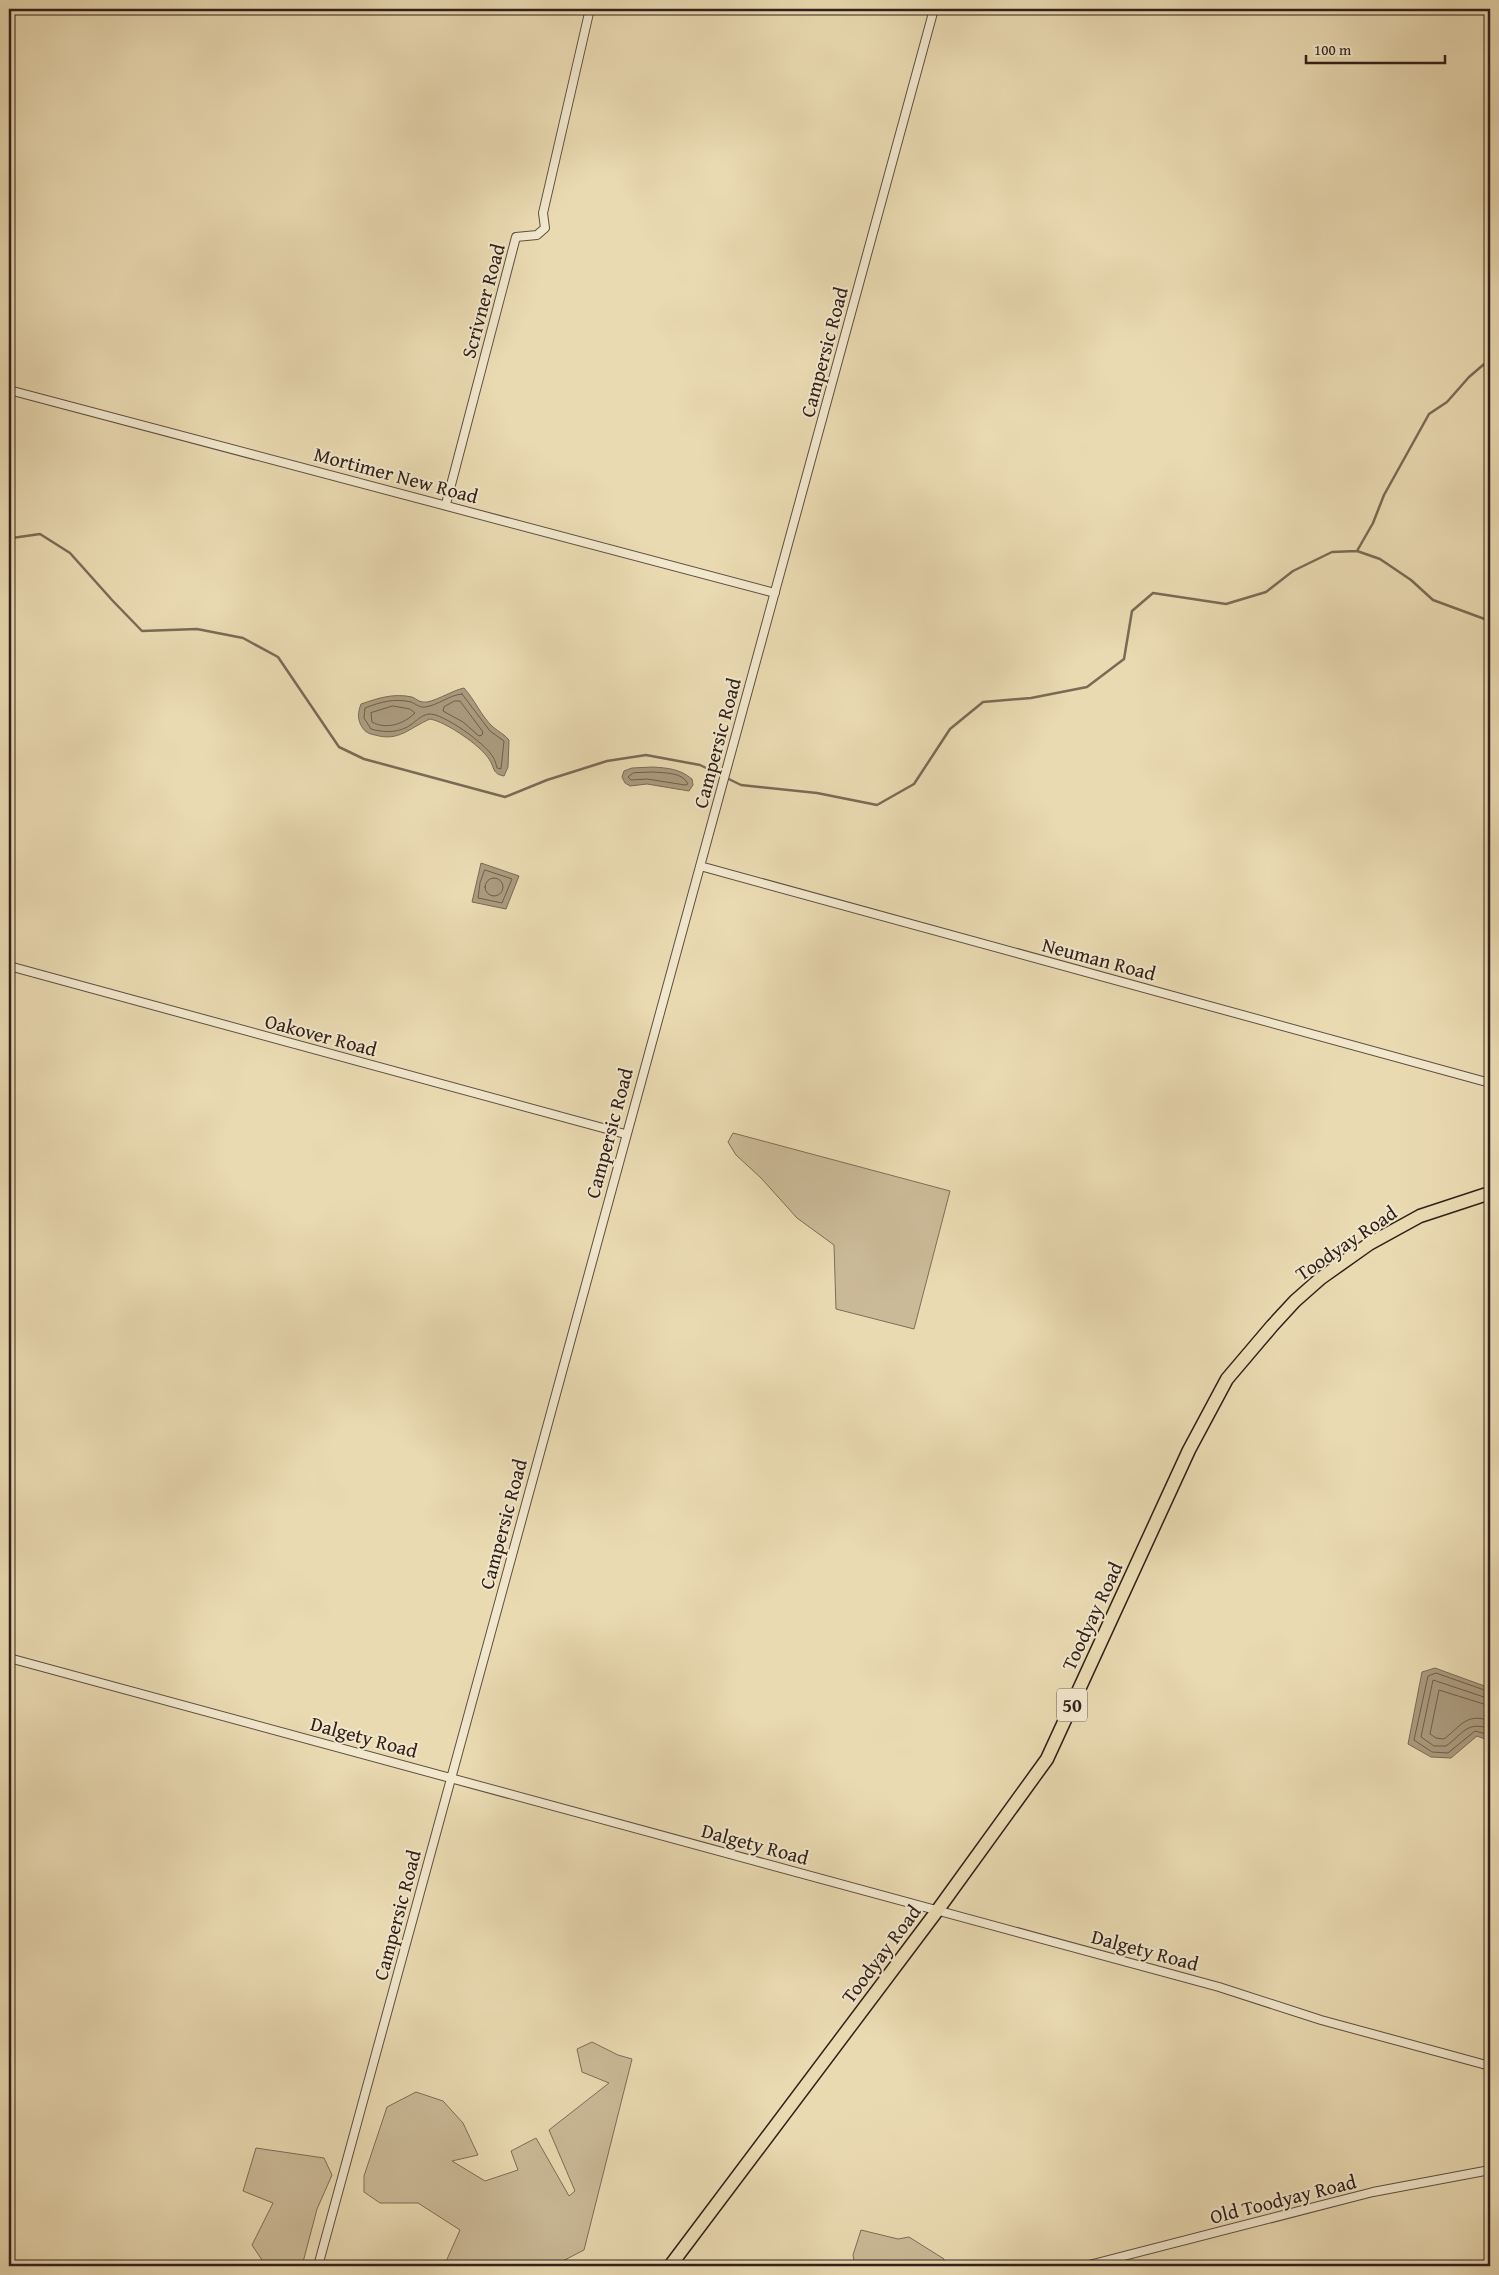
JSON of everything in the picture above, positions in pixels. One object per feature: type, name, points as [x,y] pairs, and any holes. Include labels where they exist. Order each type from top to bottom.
[{"type":"main road","name":"Toodyay Road","points":[[670,2266],[937,1911],[1047,1759],[1189,1450],[1228,1378],[1295,1300],[1329,1272],[1370,1244],[1420,1216],[1490,1192]]},
{"type":"street","name":"Scrivner Road","points":[[446,504],[516,238],[537,235],[544,228],[542,213],[589,13],[588,9]]},
{"type":"street","name":"Campersic Road","points":[[318,2266],[625,1134],[934,9]]},
{"type":"street","name":"Mortimer New Road","points":[[9,390],[775,592]]},
{"type":"street","name":"Neuman Road","points":[[700,866],[1490,1083]]},
{"type":"street","name":"Oakover Road","points":[[9,966],[625,1134]]},
{"type":"street","name":"Dalgety Road","points":[[9,1658],[1219,1987],[1320,2020],[1490,2066]]},
{"type":"street","name":"Old Toodyay Road","points":[[1085,2266],[1373,2192],[1490,2170]]},
{"type":"shaded area","points":[[733,1133],[950,1191],[914,1329],[836,1309],[834,1245],[797,1218],[761,1178],[736,1155],[728,1142]]},
{"type":"shaded area","points":[[592,2042],[618,2055],[632,2059],[584,2250],[553,2266],[444,2266],[460,2230],[418,2203],[380,2203],[364,2192],[364,2176],[387,2107],[416,2092],[443,2101],[463,2123],[478,2155],[452,2161],[485,2181],[518,2170],[511,2151],[536,2138],[569,2196],[575,2191],[549,2130],[609,2083],[582,2072],[577,2049]]},
{"type":"shaded area","points":[[256,2148],[324,2158],[332,2175],[317,2209],[302,2266],[266,2266],[252,2245],[273,2203],[243,2191]]},
{"type":"shaded area","points":[[861,2230],[898,2239],[909,2237],[944,2259],[944,2266],[855,2266],[853,2255]]},
{"type":"water","points":[[464,688],[489,723],[509,740],[508,767],[504,776],[497,774],[485,753],[471,741],[437,721],[430,719],[404,733],[383,737],[363,729],[359,721],[361,704],[386,697],[399,696],[412,697],[427,702]]},
{"type":"water","points":[[653,767],[683,773],[692,779],[693,785],[689,791],[647,784],[630,786],[625,783],[622,777],[624,771],[632,768]]},
{"type":"water","points":[[481,863],[519,876],[506,909],[472,902]]},
{"type":"water","points":[[1435,1668],[1490,1688],[1490,1741],[1477,1736],[1451,1758],[1431,1757],[1408,1744],[1422,1672]]},
{"type":"waterway","points":[[9,541],[12,538],[40,534],[70,553],[142,631],[197,629],[243,638],[278,657],[339,747],[364,759],[505,797],[547,780],[607,761],[646,755],[700,765],[741,785],[817,793],[877,805],[914,784],[950,729],[983,702],[1031,698],[1087,687],[1124,659],[1132,611],[1153,593],[1226,604],[1266,592],[1293,571],[1332,552],[1357,551],[1373,523],[1384,495],[1429,414],[1447,402],[1469,377],[1490,359]]},
{"type":"waterway","points":[[1357,551],[1380,559],[1411,580],[1433,600],[1490,621]]}]
